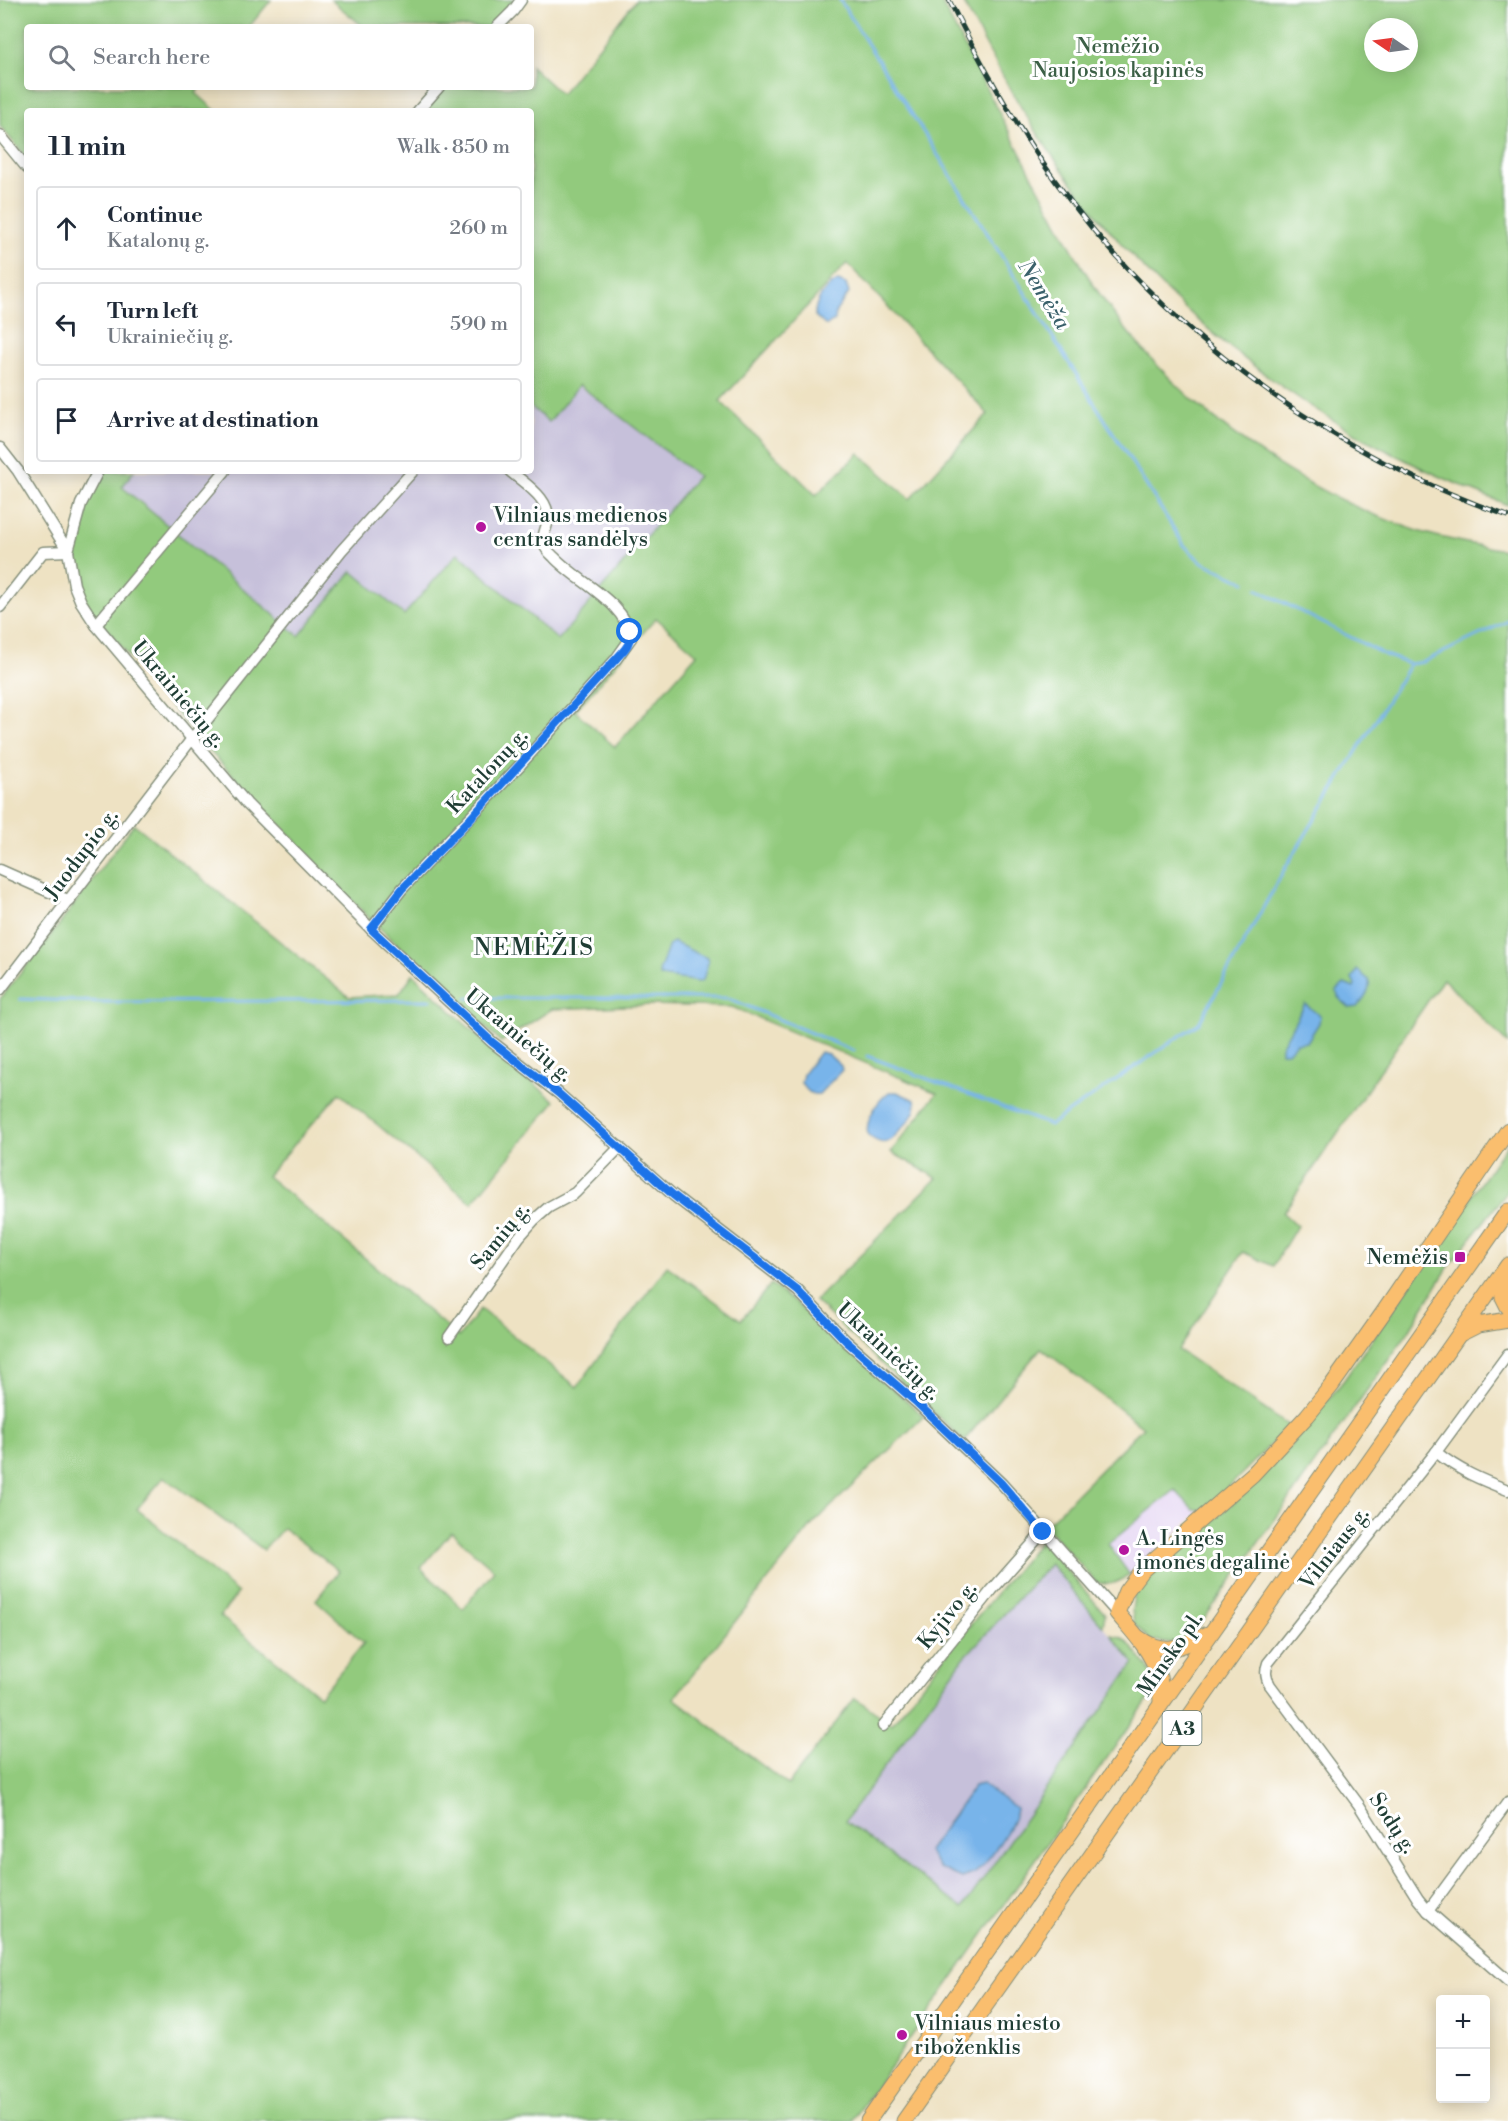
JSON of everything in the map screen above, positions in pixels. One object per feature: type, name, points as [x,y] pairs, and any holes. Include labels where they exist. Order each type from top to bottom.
[{"type":"highway","points":[[1161,1703],[1157,1669],[1135,1634],[1117,1613],[1126,1591],[1141,1572],[1253,1474],[1307,1416],[1332,1385],[1508,1130]]},
{"type":"highway","name":"Minsko pl.","points":[[868,2121],[1508,1211]]},
{"type":"highway","points":[[1506,1268],[1503,1297],[1508,1307]]},
{"type":"highway","name":"A3","points":[[904,2121],[1506,1268]]},
{"type":"highway","points":[[1459,1334],[1478,1325],[1508,1320]]},
{"type":"highway","points":[[1135,1634],[1155,1647],[1170,1649],[1182,1647],[1211,1633]]},
{"type":"street","points":[[500,24],[521,0]]},
{"type":"street","points":[[421,108],[436,90]]},
{"type":"street","points":[[0,135],[24,164]]},
{"type":"street","name":"Ukrainiečių g.","points":[[0,448],[18,471],[68,551],[74,585],[81,602],[96,625],[247,804],[371,929],[492,1042],[558,1093],[673,1195],[798,1291],[846,1341],[917,1403],[1002,1484],[1117,1613]]},
{"type":"street","points":[[0,607],[43,552],[68,551],[81,504],[96,474]]},
{"type":"street","points":[[96,625],[222,474]]},
{"type":"street","name":"Juodupio g.","points":[[0,990],[191,740],[341,551],[410,474]]},
{"type":"street","name":"Katalonų g.","points":[[371,929],[402,889],[529,755],[616,659],[631,638],[626,624],[615,607],[563,566],[545,546],[543,536],[548,521],[544,500],[514,474]]},
{"type":"street","points":[[0,870],[70,901]]},
{"type":"street","name":"Samių g.","points":[[449,1337],[519,1237],[534,1220],[575,1193],[620,1147]]},
{"type":"street","name":"Vilniaus g.","points":[[1266,1671],[1268,1663],[1436,1452],[1508,1354]]},
{"type":"street","points":[[1436,1452],[1452,1466],[1467,1474],[1508,1490]]},
{"type":"street","name":"Kyjivo g.","points":[[883,1726],[992,1590],[1043,1532]]},
{"type":"street","name":"Sodų g.","points":[[1266,1671],[1270,1685],[1359,1805],[1418,1899],[1428,1911],[1508,1981]]},
{"type":"street","points":[[1428,1911],[1508,1802]]},
{"type":"shaded area","points":[[578,385],[698,476],[558,640],[458,553],[404,615],[352,571],[299,636],[122,486],[132,474],[534,474],[534,409],[549,421]]},
{"type":"shaded area","points":[[1175,1489],[1190,1507],[1202,1510],[1130,1575],[1108,1544]]},
{"type":"shaded area","points":[[1050,1564],[1134,1663],[963,1909],[845,1821],[963,1659]]},
{"type":"green space","points":[[0,0],[271,0],[251,24],[24,24],[24,90],[198,90],[196,93],[213,108],[24,108],[24,154],[0,126]]},
{"type":"green space","points":[[331,0],[514,0],[495,24],[360,24]]},
{"type":"green space","points":[[636,0],[940,0],[1082,266],[1116,317],[1178,386],[1250,446],[1329,494],[1372,514],[1415,530],[1508,551],[1508,1044],[1443,979],[1283,1213],[1297,1226],[1273,1266],[1243,1252],[1178,1350],[1289,1426],[1210,1506],[1202,1510],[1193,1509],[1175,1490],[1108,1544],[1130,1575],[1118,1582],[1106,1584],[1096,1582],[1045,1526],[1143,1427],[1041,1348],[964,1441],[815,1301],[937,1178],[891,1152],[937,1093],[732,1007],[650,1005],[552,1009],[501,1042],[365,914],[201,742],[89,608],[81,589],[75,555],[77,538],[87,505],[102,474],[132,474],[122,487],[299,636],[352,571],[404,615],[458,553],[558,640],[698,476],[579,385],[549,422],[534,410],[534,108],[423,108],[434,90],[534,90],[534,69],[561,94]],"holes":[[[847,263],[988,414],[910,499],[859,453],[816,495],[720,401]],[[656,618],[697,654],[615,747],[575,711]]]},
{"type":"green space","name":"Nemėžio Naujosios kapinės","points":[[962,0],[1508,0],[1508,505],[1433,473],[1360,436],[1317,410],[1235,351],[1196,318],[1123,246],[1061,168],[1008,86]]},
{"type":"green space","points":[[134,824],[349,997],[399,994],[413,974],[485,1043],[555,1101],[472,1203],[339,1093],[267,1176],[459,1337],[480,1309],[577,1387],[667,1266],[741,1320],[771,1284],[924,1416],[813,1524],[674,1698],[788,1785],[855,1698],[892,1724],[952,1647],[1041,1540],[1105,1614],[1103,1626],[1050,1564],[963,1659],[845,1821],[963,1908],[1134,1663],[1111,1635],[1125,1640],[1147,1666],[1152,1680],[1150,1697],[852,2121],[0,2121],[0,999]],"holes":[[[164,1477],[264,1550],[283,1528],[339,1571],[316,1600],[364,1643],[320,1696],[220,1616],[238,1593],[137,1509]],[[451,1532],[494,1570],[463,1609],[421,1568]]]},
{"type":"green space","points":[[1508,1143],[1508,1191],[1449,1266],[1407,1334],[1197,1629],[1174,1643],[1150,1640],[1134,1624],[1132,1610],[1135,1590],[1146,1577],[1185,1546],[1257,1481],[1293,1443],[1344,1380]]},
{"type":"water","points":[[838,281],[846,284],[849,293],[836,311],[835,320],[825,325],[815,316],[816,305],[825,291]]},
{"type":"water","points":[[673,942],[707,958],[708,963],[703,980],[699,982],[660,976],[659,972],[669,945]]},
{"type":"water","points":[[1357,970],[1369,980],[1369,988],[1357,1007],[1350,1008],[1338,997],[1337,991],[1344,984],[1354,988],[1352,979]]},
{"type":"water","points":[[1305,1004],[1320,1016],[1319,1023],[1307,1042],[1296,1043],[1288,1052],[1281,1052],[1281,1047]]},
{"type":"water","points":[[820,1052],[828,1054],[841,1066],[842,1070],[819,1094],[813,1094],[808,1092],[801,1083],[803,1074]]},
{"type":"water","points":[[889,1092],[897,1092],[915,1100],[916,1105],[915,1111],[904,1127],[891,1140],[882,1143],[868,1135],[867,1129],[876,1105]]},
{"type":"water","points":[[982,1784],[1016,1808],[1006,1833],[993,1852],[975,1873],[962,1878],[939,1868],[928,1851],[974,1786]]},
{"type":"waterway","name":"Nemėža","points":[[840,0],[1184,545],[1200,561],[1245,582]]},
{"type":"waterway","name":"Nemėža","points":[[1257,589],[1385,655],[1410,664],[1423,662],[1508,621]]},
{"type":"waterway","points":[[867,1056],[1050,1125],[1199,1023],[1287,865],[1410,664]]},
{"type":"waterway","points":[[467,998],[728,998],[854,1051]]},
{"type":"waterway","points":[[20,999],[107,1002],[431,1000]]},
{"type":"railway","points":[[949,0],[1005,104],[1053,178],[1115,254],[1162,303],[1213,349],[1267,390],[1324,428],[1383,462],[1445,491],[1508,516]]},
{"type":"place","name":"Vilniaus medienos centras sandėlys","points":[[481,527]]},
{"type":"place","name":"Nemėžis","points":[[1460,1257]]},
{"type":"place","name":"A. Lingės įmonės degalinė","points":[[1124,1550]]},
{"type":"place","name":"Vilniaus miesto riboženklis","points":[[902,2035]]},
{"type":"district","name":"NEMĖŽIS","points":[[534,947]]},
{"type":"route","points":[[630,632],[631,638],[627,646],[616,659],[469,820],[416,873],[371,929],[492,1042],[558,1093],[673,1195],[798,1291],[846,1341],[917,1403],[1002,1484],[1043,1532]]}]
